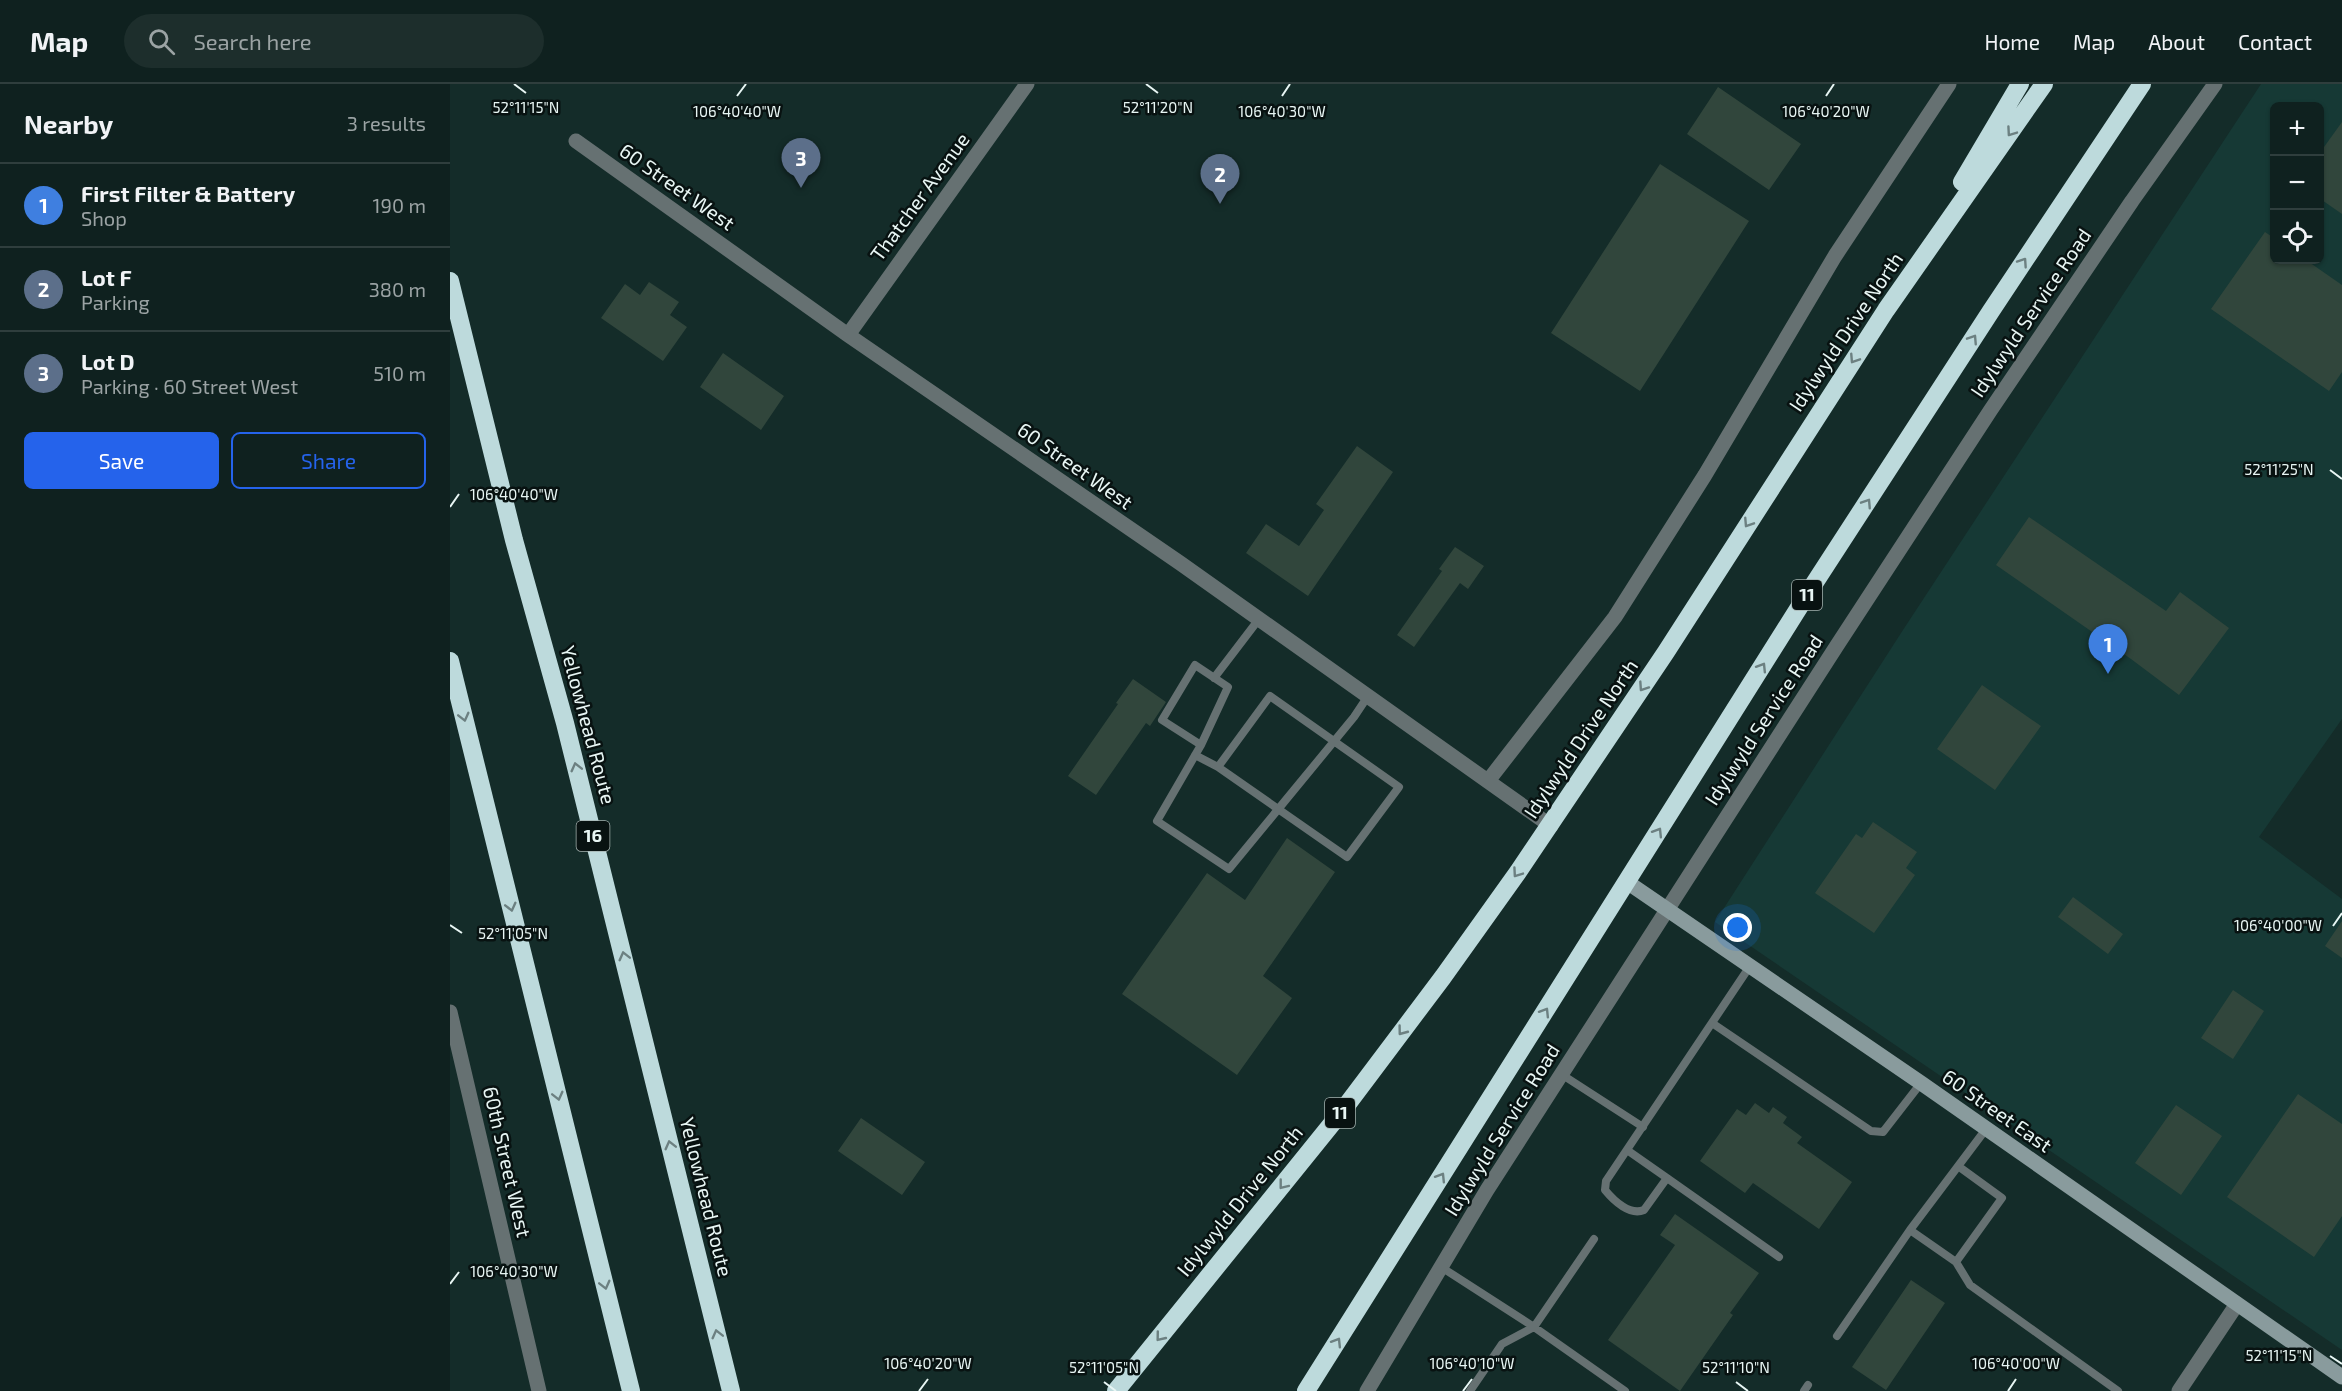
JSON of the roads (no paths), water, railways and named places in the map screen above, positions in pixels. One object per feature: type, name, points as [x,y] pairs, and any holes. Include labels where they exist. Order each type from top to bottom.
[{"type":"highway","points":[[1886,310],[2020,84]]},
{"type":"highway","name":"Idylwyld Drive North","points":[[1116,1391],[1343,1110],[1443,977],[1551,826],[1886,310],[2044,84]]},
{"type":"highway","name":"11","points":[[1306,1391],[1817,580],[2142,84]]},
{"type":"highway","name":"Yellowhead Route","points":[[450,281],[514,540],[565,723],[731,1391]]},
{"type":"highway","points":[[450,661],[631,1391]]},
{"type":"street","name":"Thatcher Avenue","points":[[848,335],[1027,84]]},
{"type":"street","name":"Idylwyld Drive North","points":[[1488,781],[1615,617],[1705,475],[1822,276],[1949,84]]},
{"type":"street","name":"Idylwyld Service Road","points":[[1367,1391],[1441,1267],[1666,909],[1990,411],[2132,201],[2215,84]]},
{"type":"street","name":"60 Street West","points":[[576,141],[848,335],[1259,619],[1551,826]]},
{"type":"street","name":"60 Street East","points":[[1627,882],[1921,1083],[2342,1377]]},
{"type":"street","name":"60th Street West","points":[[450,1012],[539,1391]]},
{"type":"street","points":[[2179,1391],[2238,1304]]},
{"type":"lane","points":[[1214,678],[1259,619]]},
{"type":"lane","points":[[1201,745],[1162,720],[1195,665],[1228,687],[1201,745],[1157,821],[1229,869],[1368,696]]},
{"type":"lane","points":[[1195,755],[1218,767],[1347,857],[1399,787],[1270,696],[1218,767]]},
{"type":"lane","points":[[1667,1178],[1644,1210],[1638,1212],[1631,1211],[1611,1198],[1605,1190],[1606,1181],[1750,966]]},
{"type":"lane","points":[[1712,1023],[1871,1131],[1883,1132],[1921,1083]]},
{"type":"lane","points":[[1561,1074],[1643,1127]]},
{"type":"lane","points":[[1837,1336],[1910,1230],[1986,1129]]},
{"type":"lane","points":[[1627,1150],[1779,1257]]},
{"type":"lane","points":[[1956,1262],[2002,1198],[1958,1166]]},
{"type":"lane","points":[[1910,1230],[1956,1262],[1970,1285],[2118,1391]]},
{"type":"lane","points":[[1470,1391],[1502,1344],[1534,1327],[1594,1239]]},
{"type":"lane","points":[[1441,1267],[1534,1327],[1625,1391]]},
{"type":"place","name":"Lot D","points":[[801,188]]},
{"type":"place","name":"Lot F","points":[[1220,204]]},
{"type":"place","name":"First Filter & Battery","points":[[2108,674]]}]
